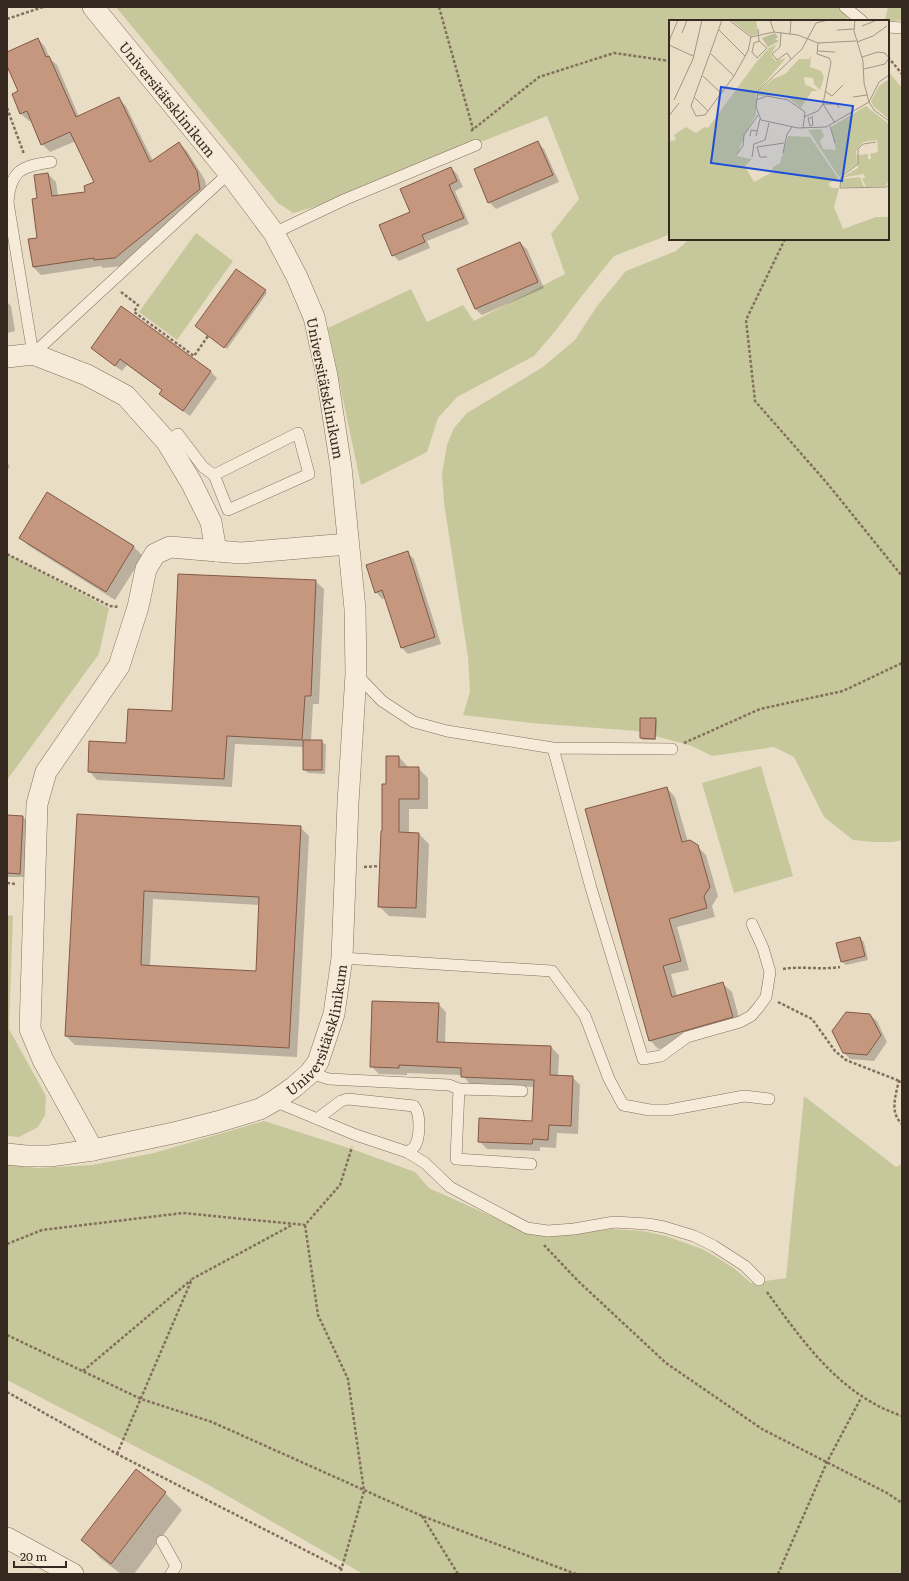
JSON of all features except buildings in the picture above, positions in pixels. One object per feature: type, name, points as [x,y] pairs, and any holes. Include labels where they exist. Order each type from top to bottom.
[{"type":"street","name":"Universitätsklinikum","points":[[7,1154],[50,1156],[93,1150],[178,1132],[280,1104],[294,1087],[310,1073],[318,1062],[334,1014],[342,958],[348,803],[356,674],[355,609],[341,467],[327,376],[314,316],[297,277],[274,233],[229,174],[93,7]]},
{"type":"street","points":[[7,357],[33,354],[86,375],[126,396],[167,442],[192,482],[211,522],[216,551]]},
{"type":"street","points":[[93,1150],[44,1060],[30,1029],[37,804],[46,772],[119,666],[138,608],[146,568],[155,554],[170,548],[241,553],[348,544]]},
{"type":"street","points":[[7,1538],[73,1574]]},
{"type":"lane","points":[[845,7],[861,20]]},
{"type":"lane","points":[[889,27],[902,28]]},
{"type":"lane","points":[[274,233],[346,199],[476,145]]},
{"type":"lane","points":[[33,354],[8,203],[9,190],[13,179],[23,168],[51,162]]},
{"type":"lane","points":[[33,354],[229,174]]},
{"type":"lane","points":[[167,442],[178,434],[203,467],[214,475],[228,510],[309,474],[298,433],[214,475]]},
{"type":"lane","points":[[356,674],[382,700],[414,722],[447,731],[553,748],[672,748]]},
{"type":"lane","points":[[553,748],[591,888],[643,1059],[661,1056],[687,1037],[740,1022],[751,1016],[766,997],[770,972],[763,948],[752,924]]},
{"type":"lane","points":[[342,958],[552,972],[585,1016],[609,1079],[623,1105],[650,1110],[669,1110],[744,1096],[769,1100]]},
{"type":"lane","points":[[310,1073],[329,1079],[450,1085],[459,1089],[522,1091]]},
{"type":"lane","points":[[459,1089],[456,1159],[531,1164]]},
{"type":"lane","points":[[317,1119],[341,1101],[348,1099],[414,1106],[418,1110],[420,1117],[417,1142],[414,1148],[407,1152]]},
{"type":"lane","points":[[280,1104],[356,1135],[407,1152],[425,1163],[450,1187],[527,1228],[554,1231],[614,1222],[648,1224],[664,1227],[694,1236],[714,1246],[745,1266],[759,1280]]},
{"type":"lane","points":[[162,1541],[176,1566],[171,1574]]},
{"type":"path","points":[[7,19],[43,7]]},
{"type":"path","points":[[439,7],[473,130]]},
{"type":"path","points":[[467,133],[473,130],[539,77],[614,54],[669,61]]},
{"type":"path","points":[[889,59],[902,74]]},
{"type":"path","points":[[7,108],[29,166]]},
{"type":"path","points":[[785,240],[746,320],[755,401],[827,483],[902,576]]},
{"type":"path","points":[[110,283],[138,305],[134,312],[194,356],[208,336]]},
{"type":"path","points":[[7,554],[110,606]]},
{"type":"path","points":[[672,748],[760,709],[843,691],[902,663]]},
{"type":"path","points":[[770,972],[790,968],[819,969],[840,967]]},
{"type":"path","points":[[766,997],[812,1019],[835,1051],[846,1060],[901,1081],[895,1098],[894,1108],[902,1124]]},
{"type":"path","points":[[340,1574],[364,1491],[348,1379],[318,1315],[305,1225],[340,1185],[356,1135]]},
{"type":"path","points":[[7,1244],[42,1230],[183,1213],[305,1225]]},
{"type":"path","points":[[83,1372],[192,1279],[293,1224]]},
{"type":"path","points":[[527,1228],[578,1281],[666,1363],[762,1429],[887,1493],[902,1503]]},
{"type":"path","points":[[117,1454],[192,1279]]},
{"type":"path","points":[[759,1280],[807,1346],[827,1368],[862,1398],[887,1411],[902,1416]]},
{"type":"path","points":[[7,1335],[141,1400],[212,1422],[422,1516],[576,1574]]},
{"type":"path","points":[[7,1392],[117,1454],[342,1569]]},
{"type":"path","points":[[778,1574],[827,1462],[862,1398]]},
{"type":"path","points":[[422,1516],[458,1574]]},
{"type":"green space","points":[[116,7],[838,7],[849,20],[669,20],[669,234],[614,256],[534,356],[457,397],[438,418],[427,452],[361,485],[328,328],[411,289],[427,322],[463,305],[474,321],[565,274],[551,234],[579,199],[547,116],[317,206],[293,213],[278,203]]},
{"type":"green space","points":[[888,7],[902,7],[902,20],[885,20]]},
{"type":"green space","points":[[889,72],[902,88],[902,840],[893,842],[873,842],[853,840],[824,817],[794,757],[774,747],[712,756],[692,746],[637,731],[531,723],[463,715],[470,692],[468,657],[444,503],[442,474],[447,445],[454,428],[467,413],[543,367],[575,340],[597,306],[626,271],[676,251],[688,240],[889,240]]},
{"type":"green space","points":[[196,233],[233,261],[177,340],[139,312]]},
{"type":"green space","points":[[7,554],[109,608],[99,654],[7,780]]},
{"type":"green space","points":[[761,766],[793,876],[734,893],[702,783]]},
{"type":"green space","points":[[7,915],[13,916],[9,1029],[46,1096],[45,1115],[38,1127],[19,1137],[7,1136]]},
{"type":"green space","points":[[804,1096],[896,1167],[902,1164],[902,1574],[363,1574],[200,1480],[7,1380],[7,1164],[37,1168],[92,1165],[154,1153],[264,1121],[352,1149],[415,1172],[429,1188],[518,1228],[568,1234],[612,1229],[643,1231],[666,1236],[702,1249],[735,1269],[751,1283],[786,1278]]}]
